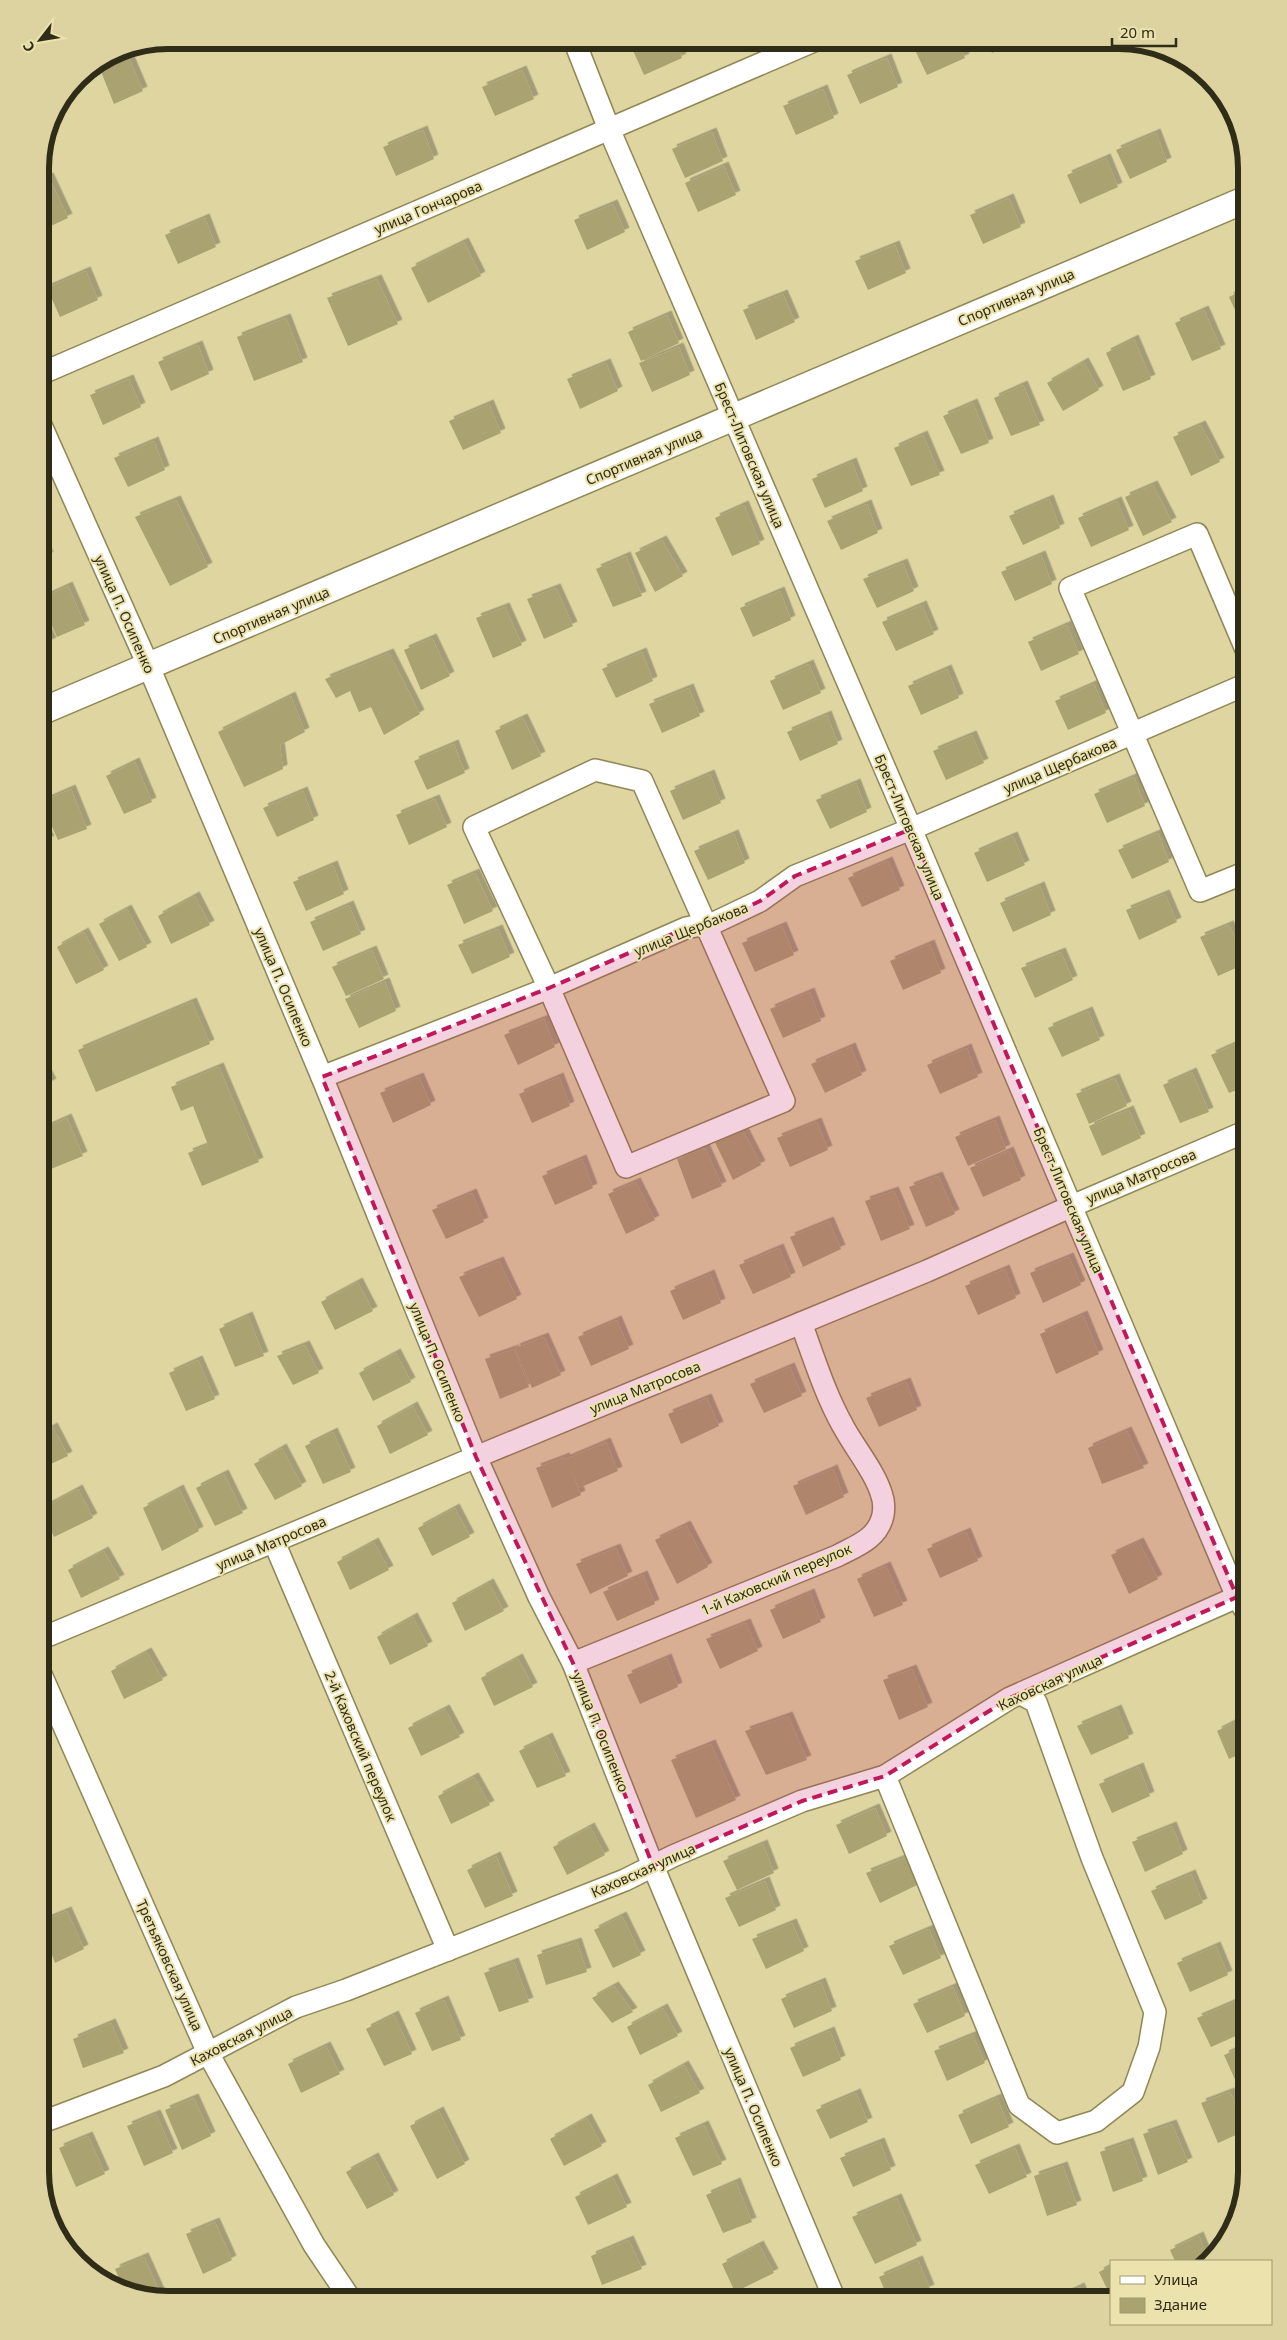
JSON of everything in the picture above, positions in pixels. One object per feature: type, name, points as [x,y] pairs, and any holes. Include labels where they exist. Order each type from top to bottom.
[{"type":"street","name":"Брест-Литовская улица","points":[[578,49],[609,129],[911,829],[1238,1596]]},
{"type":"street","name":"улица Гончарова","points":[[49,370],[795,49]]},
{"type":"street","name":"Спортивная улица","points":[[49,708],[1238,203]]},
{"type":"street","name":"улица П. Осипенко","points":[[49,443],[149,667],[322,1077],[476,1457],[539,1597],[573,1663],[654,1866],[832,2291]]},
{"type":"street","points":[[1238,631],[1197,534],[1070,588],[1200,892],[1238,876]]},
{"type":"street","name":"улица Щербакова","points":[[322,1077],[549,988],[686,928],[716,922],[760,901],[795,876],[911,829],[1238,688]]},
{"type":"street","points":[[594,770],[642,781],[784,1101],[626,1167],[549,988],[474,827],[594,770]]},
{"type":"street","name":"улица Матросова","points":[[49,1635],[927,1272],[1072,1206],[1238,1135]]},
{"type":"street","name":"1-й Каховский переулок","points":[[573,1663],[837,1556],[871,1538],[879,1527],[883,1514],[882,1496],[876,1481],[842,1425],[823,1382],[801,1323]]},
{"type":"street","name":"2-й Каховский переулок","points":[[274,1542],[448,1950]]},
{"type":"street","name":"Каховская улица","points":[[49,2120],[164,2076],[264,2022],[296,2007],[346,1990],[625,1880],[673,1856],[802,1801],[886,1776],[1021,1694],[1238,1607]]},
{"type":"street","name":"Третьяковская улица","points":[[49,1692],[208,2053],[314,2245],[345,2291]]},
{"type":"street","points":[[886,1776],[1019,2105],[1057,2133],[1096,2121],[1133,2092],[1149,2047],[1155,2012],[1092,1858],[1036,1702],[1021,1694]]},
{"type":"highlighted area","points":[[911,829],[1237,1597],[1010,1698],[885,1776],[802,1801],[653,1866],[573,1663],[476,1457],[322,1077],[549,988],[686,928],[716,922],[760,901],[795,876]]},
{"type":"building","points":[[632,49],[678,49],[682,58],[644,75]]},
{"type":"building","points":[[914,49],[962,49],[965,58],[927,75]]},
{"type":"building","points":[[990,49],[1001,49],[992,53]]},
{"type":"building","points":[[128,56],[143,91],[114,104],[100,70]]},
{"type":"building","points":[[887,58],[898,87],[860,104],[847,75]]},
{"type":"building","points":[[522,70],[534,99],[495,116],[482,87]]},
{"type":"building","points":[[823,89],[834,118],[796,135],[783,106]]},
{"type":"building","points":[[423,130],[434,159],[396,176],[383,147]]},
{"type":"building","points":[[712,132],[723,161],[685,178],[672,149]]},
{"type":"building","points":[[1156,133],[1167,162],[1130,179],[1116,150]]},
{"type":"building","points":[[1106,158],[1118,187],[1080,204],[1067,175]]},
{"type":"building","points":[[724,166],[736,195],[698,212],[685,183]]},
{"type":"building","points":[[49,177],[68,218],[49,227]]},
{"type":"building","points":[[1009,198],[1021,227],[983,244],[970,215]]},
{"type":"building","points":[[613,204],[625,232],[587,250],[574,220]]},
{"type":"building","points":[[205,218],[216,247],[178,264],[165,235]]},
{"type":"building","points":[[464,242],[481,276],[428,303],[411,268]]},
{"type":"building","points":[[895,245],[906,273],[868,290],[855,261]]},
{"type":"building","points":[[86,271],[98,300],[60,317],[49,292],[49,287]]},
{"type":"building","points":[[377,279],[398,324],[348,346],[327,298]]},
{"type":"building","points":[[1238,292],[1238,316],[1229,297]]},
{"type":"building","points":[[783,294],[795,322],[756,340],[743,310]]},
{"type":"building","points":[[1204,310],[1221,349],[1192,361],[1175,323]]},
{"type":"building","points":[[667,315],[679,343],[641,361],[628,332]]},
{"type":"building","points":[[286,318],[303,362],[254,381],[237,337]]},
{"type":"building","points":[[1134,339],[1151,379],[1123,391],[1106,353]]},
{"type":"building","points":[[198,345],[209,374],[171,391],[158,362]]},
{"type":"building","points":[[679,347],[690,375],[652,392],[639,363]]},
{"type":"building","points":[[1084,362],[1099,390],[1063,411],[1047,383]]},
{"type":"building","points":[[606,363],[618,391],[580,409],[567,379]]},
{"type":"building","points":[[129,379],[141,407],[103,425],[90,395]]},
{"type":"building","points":[[1023,385],[1040,425],[1011,436],[994,398]]},
{"type":"building","points":[[973,403],[989,443],[961,454],[943,416]]},
{"type":"building","points":[[489,404],[501,433],[463,450],[449,421]]},
{"type":"building","points":[[1201,425],[1220,462],[1191,476],[1173,437]]},
{"type":"building","points":[[923,435],[940,475],[911,486],[894,448]]},
{"type":"building","points":[[154,441],[165,470],[128,487],[114,458]]},
{"type":"building","points":[[852,462],[863,491],[825,508],[812,479]]},
{"type":"building","points":[[1153,485],[1172,522],[1143,536],[1125,497]]},
{"type":"building","points":[[1049,499],[1060,528],[1023,545],[1009,516]]},
{"type":"building","points":[[176,500],[208,567],[170,586],[135,517]]},
{"type":"building","points":[[1117,501],[1129,530],[1091,547],[1078,518]]},
{"type":"building","points":[[867,504],[878,533],[841,550],[827,521]]},
{"type":"building","points":[[744,505],[760,544],[732,556],[715,518]]},
{"type":"building","points":[[662,540],[683,576],[655,592],[635,553]]},
{"type":"building","points":[[1041,555],[1052,584],[1015,601],[1001,572]]},
{"type":"building","points":[[626,556],[642,596],[613,607],[596,569]]},
{"type":"building","points":[[903,563],[914,591],[877,608],[863,579]]},
{"type":"building","points":[[68,586],[85,625],[57,637],[49,619],[49,595]]},
{"type":"building","points":[[556,588],[573,626],[544,639],[527,599]]},
{"type":"building","points":[[780,591],[791,620],[753,637],[740,608]]},
{"type":"building","points":[[922,605],[934,634],[896,651],[882,622]]},
{"type":"building","points":[[505,607],[522,645],[493,658],[476,618]]},
{"type":"building","points":[[1067,625],[1079,654],[1041,671],[1028,642]]},
{"type":"building","points":[[432,638],[450,676],[421,690],[404,650]]},
{"type":"building","points":[[642,652],[653,681],[616,698],[602,669]]},
{"type":"building","points":[[389,653],[420,714],[384,735],[371,707],[359,712],[350,691],[336,698],[325,679]]},
{"type":"building","points":[[809,664],[821,693],[783,710],[770,681]]},
{"type":"building","points":[[947,669],[959,698],[921,715],[908,686]]},
{"type":"building","points":[[1094,684],[1106,713],[1068,730],[1055,701]]},
{"type":"building","points":[[689,688],[700,716],[662,733],[649,704]]},
{"type":"building","points":[[291,696],[305,732],[280,745],[283,769],[244,787],[218,732]]},
{"type":"building","points":[[827,715],[838,744],[800,761],[787,732]]},
{"type":"building","points":[[523,718],[541,756],[512,770],[495,731]]},
{"type":"building","points":[[972,735],[984,763],[946,780],[933,751]]},
{"type":"building","points":[[454,744],[465,773],[427,790],[414,761]]},
{"type":"building","points":[[135,762],[152,802],[124,814],[106,776]]},
{"type":"building","points":[[710,774],[721,803],[683,820],[670,791]]},
{"type":"building","points":[[1134,777],[1145,806],[1107,823],[1094,794]]},
{"type":"building","points":[[856,783],[867,812],[830,829],[816,800]]},
{"type":"building","points":[[71,789],[87,829],[58,840],[49,820],[49,799]]},
{"type":"building","points":[[303,791],[314,820],[277,837],[263,808]]},
{"type":"building","points":[[435,799],[447,827],[409,845],[396,815]]},
{"type":"building","points":[[1158,833],[1169,862],[1132,879],[1118,850]]},
{"type":"building","points":[[734,834],[745,863],[708,880],[694,851]]},
{"type":"building","points":[[1013,836],[1025,865],[987,882],[974,853]]},
{"type":"building","points":[[888,861],[900,890],[862,907],[848,878]]},
{"type":"building","points":[[333,865],[344,894],[306,911],[293,882]]},
{"type":"building","points":[[475,873],[493,911],[464,924],[447,885]]},
{"type":"building","points":[[1040,886],[1051,915],[1013,932],[1000,903]]},
{"type":"building","points":[[1165,894],[1177,922],[1139,940],[1126,910]]},
{"type":"building","points":[[195,896],[210,925],[171,944],[158,916]]},
{"type":"building","points":[[349,905],[361,934],[323,951],[310,922]]},
{"type":"building","points":[[127,909],[147,947],[119,961],[99,924]]},
{"type":"building","points":[[1229,925],[1238,944],[1238,967],[1218,976],[1200,937]]},
{"type":"building","points":[[782,926],[794,955],[755,972],[742,943]]},
{"type":"building","points":[[498,929],[510,957],[472,974],[458,945]]},
{"type":"building","points":[[84,932],[104,970],[76,984],[57,947]]},
{"type":"building","points":[[930,944],[941,973],[903,990],[890,961]]},
{"type":"building","points":[[372,950],[384,979],[346,996],[332,967]]},
{"type":"building","points":[[1061,952],[1073,980],[1035,998],[1021,968]]},
{"type":"building","points":[[385,982],[396,1011],[359,1028],[345,999]]},
{"type":"building","points":[[810,992],[821,1021],[783,1038],[770,1009]]},
{"type":"building","points":[[192,1002],[210,1044],[96,1092],[78,1050]]},
{"type":"building","points":[[1088,1011],[1100,1040],[1062,1057],[1048,1028]]},
{"type":"building","points":[[544,1019],[555,1047],[518,1065],[504,1035]]},
{"type":"building","points":[[1238,1043],[1238,1090],[1229,1093],[1211,1055]]},
{"type":"building","points":[[851,1047],[862,1075],[825,1093],[811,1064]]},
{"type":"building","points":[[967,1048],[978,1077],[940,1094],[927,1065]]},
{"type":"building","points":[[219,1067],[259,1162],[202,1186],[188,1153],[208,1145],[193,1106],[181,1111],[171,1087]]},
{"type":"building","points":[[1192,1072],[1209,1112],[1180,1123],[1163,1085]]},
{"type":"building","points":[[419,1077],[431,1105],[393,1123],[380,1093]]},
{"type":"building","points":[[559,1077],[570,1106],[532,1123],[519,1094]]},
{"type":"building","points":[[1115,1078],[1127,1106],[1089,1124],[1076,1094]]},
{"type":"building","points":[[1129,1110],[1141,1138],[1102,1156],[1089,1126]]},
{"type":"building","points":[[67,1118],[83,1156],[49,1170],[49,1126]]},
{"type":"building","points":[[995,1120],[1006,1149],[968,1166],[955,1137]]},
{"type":"building","points":[[817,1122],[828,1150],[790,1167],[777,1138]]},
{"type":"building","points":[[742,1128],[761,1165],[733,1180],[714,1140]]},
{"type":"building","points":[[705,1148],[722,1186],[692,1199],[677,1159]]},
{"type":"building","points":[[1009,1151],[1021,1180],[983,1197],[970,1168]]},
{"type":"building","points":[[582,1159],[593,1188],[555,1205],[542,1176]]},
{"type":"building","points":[[938,1176],[955,1214],[926,1227],[909,1187]]},
{"type":"building","points":[[636,1182],[655,1220],[626,1234],[608,1194]]},
{"type":"building","points":[[894,1191],[910,1229],[881,1241],[865,1201]]},
{"type":"building","points":[[472,1193],[484,1222],[446,1239],[432,1210]]},
{"type":"building","points":[[829,1221],[841,1249],[803,1267],[790,1237]]},
{"type":"building","points":[[779,1248],[791,1277],[753,1294],[739,1265]]},
{"type":"building","points":[[1069,1257],[1081,1285],[1043,1303],[1030,1273]]},
{"type":"building","points":[[499,1261],[517,1299],[479,1317],[459,1277]]},
{"type":"building","points":[[1005,1269],[1016,1298],[978,1315],[965,1286]]},
{"type":"building","points":[[710,1274],[721,1303],[683,1320],[670,1291]]},
{"type":"building","points":[[358,1282],[373,1311],[335,1330],[321,1302]]},
{"type":"building","points":[[1083,1315],[1099,1354],[1056,1374],[1040,1334]]},
{"type":"building","points":[[248,1316],[264,1356],[235,1367],[219,1329]]},
{"type":"building","points":[[617,1320],[629,1349],[591,1366],[578,1337]]},
{"type":"building","points":[[544,1337],[561,1375],[532,1388],[515,1348]]},
{"type":"building","points":[[305,1345],[319,1373],[293,1385],[277,1356]]},
{"type":"building","points":[[514,1349],[529,1387],[500,1399],[485,1359]]},
{"type":"building","points":[[396,1353],[411,1382],[373,1401],[359,1373]]},
{"type":"building","points":[[198,1360],[215,1399],[186,1411],[169,1373]]},
{"type":"building","points":[[790,1367],[802,1396],[764,1413],[750,1384]]},
{"type":"building","points":[[906,1382],[917,1410],[879,1427],[866,1398]]},
{"type":"building","points":[[707,1398],[719,1426],[681,1444],[668,1414]]},
{"type":"building","points":[[413,1406],[428,1435],[390,1454],[377,1426]]},
{"type":"building","points":[[53,1427],[68,1456],[49,1465],[49,1429]]},
{"type":"building","points":[[1127,1431],[1144,1468],[1102,1484],[1088,1448]]},
{"type":"building","points":[[333,1432],[351,1472],[323,1484],[305,1446]]},
{"type":"building","points":[[606,1442],[618,1471],[579,1488],[570,1469],[581,1495],[552,1508],[536,1468],[565,1457],[566,1459]]},
{"type":"building","points":[[282,1448],[302,1486],[275,1500],[254,1464]]},
{"type":"building","points":[[833,1469],[844,1497],[806,1515],[793,1486]]},
{"type":"building","points":[[224,1474],[243,1513],[215,1526],[196,1488]]},
{"type":"building","points":[[78,1489],[93,1518],[54,1537],[49,1526],[49,1505]]},
{"type":"building","points":[[179,1489],[199,1531],[162,1551],[143,1508]]},
{"type":"building","points":[[455,1508],[470,1537],[432,1556],[418,1528]]},
{"type":"building","points":[[686,1525],[708,1567],[677,1584],[655,1540]]},
{"type":"building","points":[[966,1532],[978,1561],[940,1578],[927,1549]]},
{"type":"building","points":[[374,1542],[389,1570],[350,1590],[337,1562]]},
{"type":"building","points":[[1139,1542],[1158,1579],[1129,1594],[1111,1555]]},
{"type":"building","points":[[616,1548],[628,1576],[590,1594],[576,1564]]},
{"type":"building","points":[[104,1551],[120,1579],[81,1598],[68,1570]]},
{"type":"building","points":[[886,1566],[903,1605],[874,1617],[857,1579]]},
{"type":"building","points":[[643,1575],[655,1604],[617,1621],[603,1592]]},
{"type":"building","points":[[489,1583],[504,1611],[465,1631],[452,1603]]},
{"type":"building","points":[[810,1593],[821,1622],[783,1639],[770,1610]]},
{"type":"building","points":[[413,1617],[428,1646],[390,1665],[377,1637]]},
{"type":"building","points":[[746,1623],[758,1651],[720,1669],[706,1639]]},
{"type":"building","points":[[147,1652],[163,1680],[124,1699],[111,1671]]},
{"type":"building","points":[[518,1658],[533,1687],[494,1706],[481,1678]]},
{"type":"building","points":[[667,1658],[678,1687],[640,1704],[627,1675]]},
{"type":"building","points":[[912,1669],[928,1707],[899,1720],[883,1680]]},
{"type":"building","points":[[445,1709],[460,1737],[421,1756],[408,1728]]},
{"type":"building","points":[[1117,1709],[1129,1738],[1091,1755],[1077,1726]]},
{"type":"building","points":[[788,1716],[807,1760],[766,1775],[745,1731]]},
{"type":"building","points":[[1238,1720],[1238,1755],[1229,1759],[1217,1731]]},
{"type":"building","points":[[548,1737],[566,1776],[537,1788],[519,1751]]},
{"type":"building","points":[[711,1744],[736,1800],[696,1818],[671,1760]]},
{"type":"building","points":[[1139,1767],[1150,1796],[1112,1813],[1099,1784]]},
{"type":"building","points":[[474,1777],[490,1805],[451,1824],[438,1796]]},
{"type":"building","points":[[875,1808],[887,1836],[849,1854],[836,1825]]},
{"type":"building","points":[[1172,1826],[1183,1854],[1145,1872],[1132,1842]]},
{"type":"building","points":[[590,1827],[605,1855],[567,1875],[553,1847]]},
{"type":"building","points":[[763,1844],[774,1873],[737,1890],[723,1861]]},
{"type":"building","points":[[496,1856],[513,1896],[485,1908],[467,1870]]},
{"type":"building","points":[[906,1857],[917,1885],[880,1903],[866,1873]]},
{"type":"building","points":[[1191,1874],[1203,1903],[1165,1920],[1151,1891]]},
{"type":"building","points":[[765,1881],[776,1910],[739,1927],[725,1898]]},
{"type":"building","points":[[67,1911],[84,1949],[55,1963],[49,1947],[49,1918]]},
{"type":"building","points":[[622,1916],[641,1955],[613,1968],[594,1930]]},
{"type":"building","points":[[792,1923],[804,1951],[766,1969],[752,1939]]},
{"type":"building","points":[[929,1929],[941,1958],[903,1975],[889,1946]]},
{"type":"building","points":[[577,1942],[587,1972],[546,1985],[537,1955]]},
{"type":"building","points":[[1216,1946],[1228,1975],[1190,1992],[1177,1963]]},
{"type":"building","points":[[514,1962],[529,2002],[499,2012],[484,1973]]},
{"type":"building","points":[[821,1982],[832,2011],[794,2028],[781,1999]]},
{"type":"building","points":[[614,1986],[633,2012],[612,2023],[592,1998]]},
{"type":"building","points":[[953,1987],[965,2016],[927,2033],[913,2004]]},
{"type":"building","points":[[444,2000],[461,2040],[432,2051],[415,2013]]},
{"type":"building","points":[[1237,2001],[1238,2035],[1211,2047],[1197,2018]]},
{"type":"building","points":[[663,2008],[678,2036],[640,2055],[627,2027]]},
{"type":"building","points":[[394,2015],[412,2054],[384,2066],[366,2029]]},
{"type":"building","points":[[111,2023],[124,2053],[83,2068],[73,2039]]},
{"type":"building","points":[[830,2031],[841,2060],[803,2077],[790,2048]]},
{"type":"building","points":[[973,2035],[985,2063],[947,2081],[934,2051]]},
{"type":"building","points":[[326,2046],[340,2074],[301,2093],[288,2064]]},
{"type":"building","points":[[1238,2049],[1238,2084],[1237,2084],[1224,2055]]},
{"type":"building","points":[[684,2065],[700,2093],[661,2112],[648,2085]]},
{"type":"building","points":[[1230,2092],[1238,2110],[1238,2134],[1218,2143],[1201,2103]]},
{"type":"building","points":[[856,2093],[868,2122],[830,2139],[816,2110]]},
{"type":"building","points":[[194,2098],[211,2136],[182,2150],[165,2110]]},
{"type":"building","points":[[997,2098],[1009,2127],[971,2144],[958,2115]]},
{"type":"building","points":[[439,2111],[465,2164],[437,2179],[410,2126]]},
{"type":"building","points":[[156,2114],[173,2153],[144,2166],[127,2126]]},
{"type":"building","points":[[587,2118],[602,2146],[564,2166],[550,2139]]},
{"type":"building","points":[[1172,2124],[1188,2162],[1158,2175],[1143,2134]]},
{"type":"building","points":[[704,2125],[722,2164],[693,2176],[675,2138]]},
{"type":"building","points":[[88,2136],[105,2174],[76,2187],[59,2148]]},
{"type":"building","points":[[880,2142],[891,2170],[853,2187],[840,2158]]},
{"type":"building","points":[[1129,2142],[1143,2181],[1113,2192],[1100,2152]]},
{"type":"building","points":[[1015,2148],[1027,2177],[989,2194],[975,2165]]},
{"type":"building","points":[[374,2157],[394,2195],[367,2209],[346,2172]]},
{"type":"building","points":[[1063,2166],[1077,2205],[1047,2216],[1034,2176]]},
{"type":"building","points":[[613,2178],[627,2207],[588,2225],[575,2197]]},
{"type":"building","points":[[736,2182],[752,2222],[723,2233],[706,2195]]},
{"type":"building","points":[[897,2198],[917,2245],[875,2264],[852,2217]]},
{"type":"building","points":[[215,2222],[232,2260],[203,2274],[186,2234]]},
{"type":"building","points":[[1199,2236],[1206,2254],[1200,2260],[1175,2260],[1170,2250]]},
{"type":"building","points":[[629,2240],[642,2269],[602,2285],[591,2256]]},
{"type":"building","points":[[759,2245],[774,2273],[735,2291],[722,2264]]},
{"type":"building","points":[[144,2257],[159,2291],[144,2289],[120,2281],[115,2269]]},
{"type":"building","points":[[918,2260],[930,2289],[925,2291],[885,2291],[879,2277]]},
{"type":"building","points":[[1110,2266],[1110,2291],[1108,2291],[1099,2272]]},
{"type":"building","points":[[1080,2287],[1082,2291],[1071,2291]]}]
